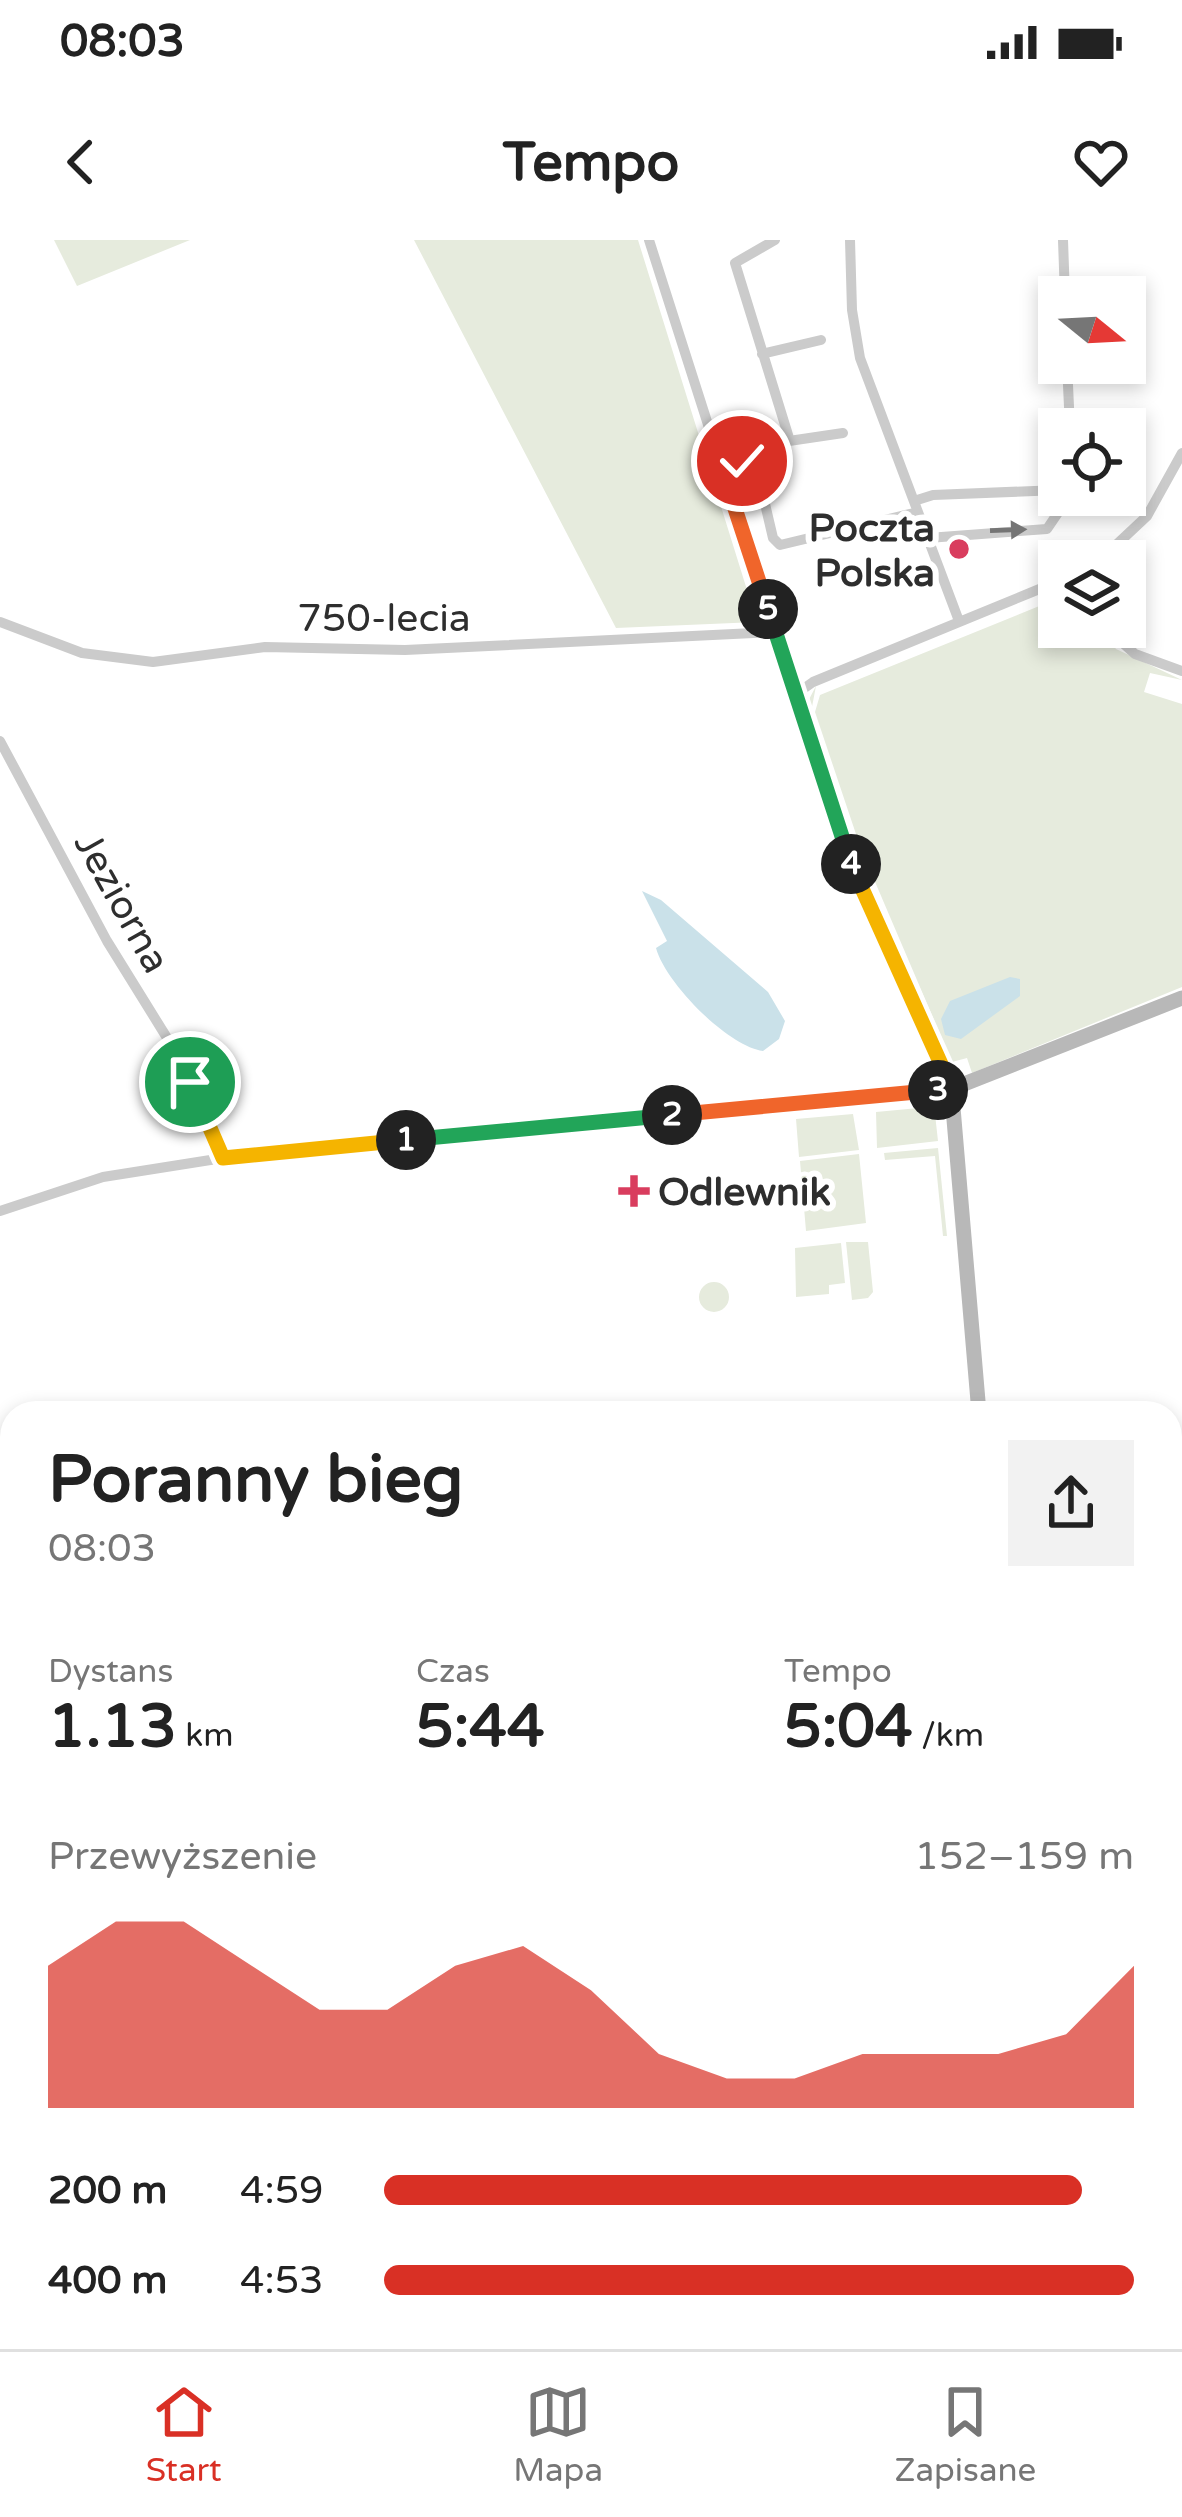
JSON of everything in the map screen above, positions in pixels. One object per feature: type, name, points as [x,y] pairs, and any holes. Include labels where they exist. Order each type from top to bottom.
[{"type":"main road","points":[[978,1401],[950,1110],[954,1093],[969,1082],[1182,998]]},
{"type":"street","points":[[649,240],[854,872],[954,1093]]},
{"type":"street","points":[[775,240],[735,261],[789,441]]},
{"type":"street","points":[[850,240],[858,349],[959,621]]},
{"type":"street","points":[[1064,240],[1065,276]]},
{"type":"street","points":[[762,354],[821,340]]},
{"type":"street","points":[[722,469],[789,441],[843,433]]},
{"type":"street","points":[[1123,540],[1141,524],[1178,469],[1182,453]]},
{"type":"street","points":[[754,457],[778,544],[916,506],[933,495],[1038,491]]},
{"type":"street","points":[[928,538],[951,532],[1047,529],[1056,516]]},
{"type":"street","points":[[796,694],[812,682],[1038,589]]},
{"type":"street","name":"750-lecia","points":[[0,622],[82,653],[153,662],[265,647],[405,650],[775,632]]},
{"type":"street","points":[[1128,648],[1182,670]]},
{"type":"street","name":"Jeziorna","points":[[0,741],[98,924],[177,1054],[223,1158]]},
{"type":"street","points":[[0,1211],[104,1177],[223,1158],[933,1090],[954,1093]]},
{"type":"shaded area","points":[[54,240],[190,240],[77,286]]},
{"type":"shaded area","points":[[414,240],[638,240],[757,622],[616,628]]},
{"type":"shaded area","points":[[1038,607],[1038,648],[1115,648],[1182,680],[1150,673],[1144,692],[1182,704],[1182,987],[972,1073],[967,1058],[952,1062],[861,849],[815,712],[820,695]]},
{"type":"shaded area","points":[[816,686],[811,712],[858,851],[946,1056],[940,1059],[855,858],[805,707]]},
{"type":"shaded area","points":[[929,1107],[935,1114],[938,1141],[877,1148],[876,1112]]},
{"type":"shaded area","points":[[853,1114],[859,1150],[799,1157],[796,1119]]},
{"type":"shaded area","points":[[938,1148],[947,1236],[943,1236],[935,1156],[885,1160],[884,1153]]},
{"type":"shaded area","points":[[859,1154],[866,1223],[806,1231],[800,1161]]},
{"type":"shaded area","points":[[846,1242],[868,1242],[873,1292],[868,1298],[852,1300]]},
{"type":"shaded area","points":[[841,1243],[845,1283],[829,1285],[829,1294],[796,1297],[795,1248]]},
{"type":"shaded area","points":[[714,1282],[729,1297],[714,1312],[699,1297]]},
{"type":"water","points":[[642,891],[661,900],[768,992],[785,1021],[779,1039],[763,1051],[748,1047],[684,994],[656,948],[667,941]]},
{"type":"water","points":[[1010,977],[1020,979],[1020,996],[961,1039],[945,1035],[941,1019],[950,1001]]},
{"type":"place","name":"Poczta Polska","points":[[959,549]]},
{"type":"place","name":"Odlewnik","points":[[634,1191]]},
{"type":"route","points":[[190,1082],[223,1158],[933,1090],[954,1093],[917,1021],[834,819],[722,469],[742,461]]}]
